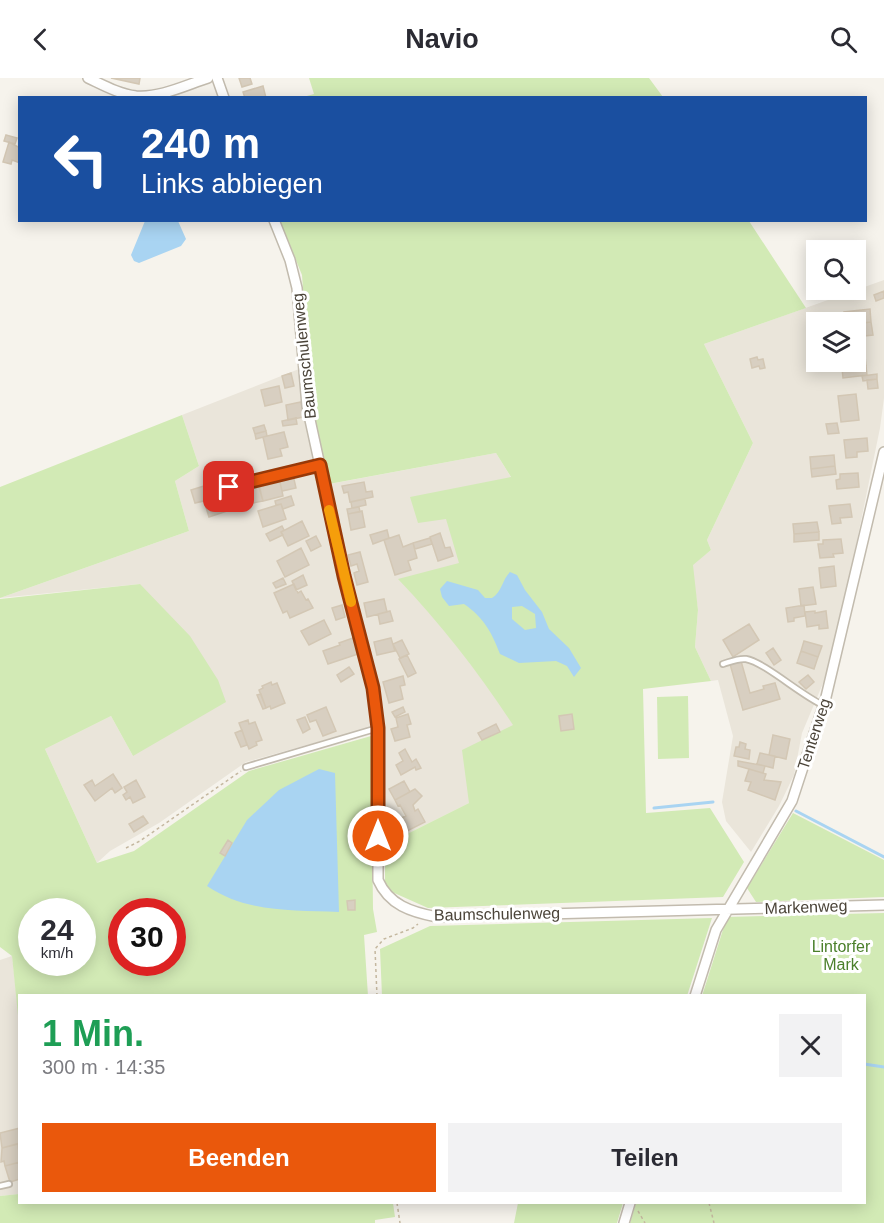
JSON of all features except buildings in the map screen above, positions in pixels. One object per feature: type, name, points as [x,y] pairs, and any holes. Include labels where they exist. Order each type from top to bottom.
[{"type":"street","points":[[88,78],[111,89],[136,96],[161,93],[208,78]]},
{"type":"street","points":[[217,78],[223,96]]},
{"type":"street","name":"Baumschulenweg","points":[[275,222],[290,260],[297,288],[304,389],[344,576],[373,688],[378,728],[378,880],[383,892],[393,902],[437,917],[727,909]]},
{"type":"street","name":"Tenterweg","points":[[696,994],[716,930],[792,801],[823,705],[884,452]]},
{"type":"street","name":"Markenweg","points":[[727,909],[884,905]]},
{"type":"street","points":[[624,1223],[632,1204]]},
{"type":"lane","points":[[229,487],[320,465]]},
{"type":"lane","points":[[723,664],[740,659],[750,660],[803,695],[823,705]]},
{"type":"lane","points":[[246,767],[378,728]]},
{"type":"lane","points":[[0,1186],[9,1184]]},
{"type":"path","points":[[126,848],[140,841],[246,767]]},
{"type":"path","points":[[377,994],[375,949],[384,939],[413,928],[427,915]]},
{"type":"path","points":[[397,1204],[400,1223]]},
{"type":"path","points":[[633,1204],[645,1223]]},
{"type":"path","points":[[709,1204],[714,1223]]},
{"type":"shaded area","points":[[884,280],[884,398],[844,604],[824,681],[802,733],[794,775],[779,806],[751,852],[726,821],[722,802],[733,736],[718,680],[711,681],[695,647],[698,610],[693,564],[711,550],[707,540],[753,443],[704,344],[828,300],[866,300],[866,286]]},
{"type":"shaded area","points":[[299,369],[301,402],[319,486],[496,453],[538,521],[624,693],[469,803],[385,845],[382,724],[246,762],[159,823],[110,851],[97,863],[45,749],[111,716],[133,756],[140,584],[0,598],[189,531],[175,481],[199,466],[182,415]]},
{"type":"shaded area","points":[[12,956],[18,1008],[18,1194],[0,1196],[0,960]]},
{"type":"green space","points":[[309,78],[649,78],[662,96],[307,96],[314,94]]},
{"type":"green space","points":[[280,222],[750,222],[806,308],[704,344],[753,443],[707,540],[711,550],[693,565],[698,610],[695,647],[711,681],[643,689],[646,813],[710,808],[744,862],[723,897],[428,908],[392,892],[385,883],[385,845],[469,803],[462,750],[513,725],[459,649],[398,579],[459,563],[446,519],[418,523],[410,497],[511,477],[496,453],[329,484],[311,401],[302,275]]},
{"type":"green space","points":[[182,415],[199,466],[175,481],[189,531],[0,598],[0,487]]},
{"type":"green space","points":[[140,584],[190,636],[218,680],[226,702],[133,756],[111,716],[45,749],[97,863],[134,851],[249,771],[371,736],[373,909],[377,932],[364,935],[368,994],[18,994],[18,1015],[12,956],[0,947],[0,599]]},
{"type":"green space","points":[[688,696],[689,758],[658,759],[657,697]]},
{"type":"green space","points":[[793,813],[884,860],[884,897],[756,902],[747,888]]},
{"type":"green space","name":"Lintorfer Mark","points":[[884,913],[884,1223],[630,1223],[636,1204],[866,1204],[866,994],[703,994],[727,917]]},
{"type":"green space","points":[[712,918],[688,994],[382,994],[380,949],[430,926]]},
{"type":"green space","points":[[18,1194],[18,1204],[393,1204],[395,1217],[375,1220],[375,1223],[0,1223],[0,1196]]},
{"type":"green space","points":[[518,1204],[623,1204],[617,1223],[514,1223]]},
{"type":"water","points":[[145,222],[178,222],[186,239],[181,246],[139,263],[134,261],[131,255]]},
{"type":"water","points":[[510,572],[517,575],[542,612],[549,629],[569,648],[581,668],[574,677],[567,666],[556,661],[519,663],[500,654],[490,632],[477,614],[464,604],[449,606],[442,597],[440,589],[447,581],[478,590],[485,598],[492,598],[498,593]],"holes":[[[522,606],[535,614],[536,628],[525,630],[512,619],[512,607]]]},
{"type":"water","points":[[319,769],[335,773],[339,912],[254,906],[222,895],[207,886],[247,820],[279,790]]},
{"type":"waterway","points":[[654,808],[713,802]]},
{"type":"waterway","points":[[796,811],[884,857]]},
{"type":"waterway","points":[[866,1064],[884,1067]]},
{"type":"slow traffic","points":[[329,510],[351,602]]},
{"type":"route","points":[[229,487],[320,465],[344,576],[373,688],[378,728],[378,836]]}]
